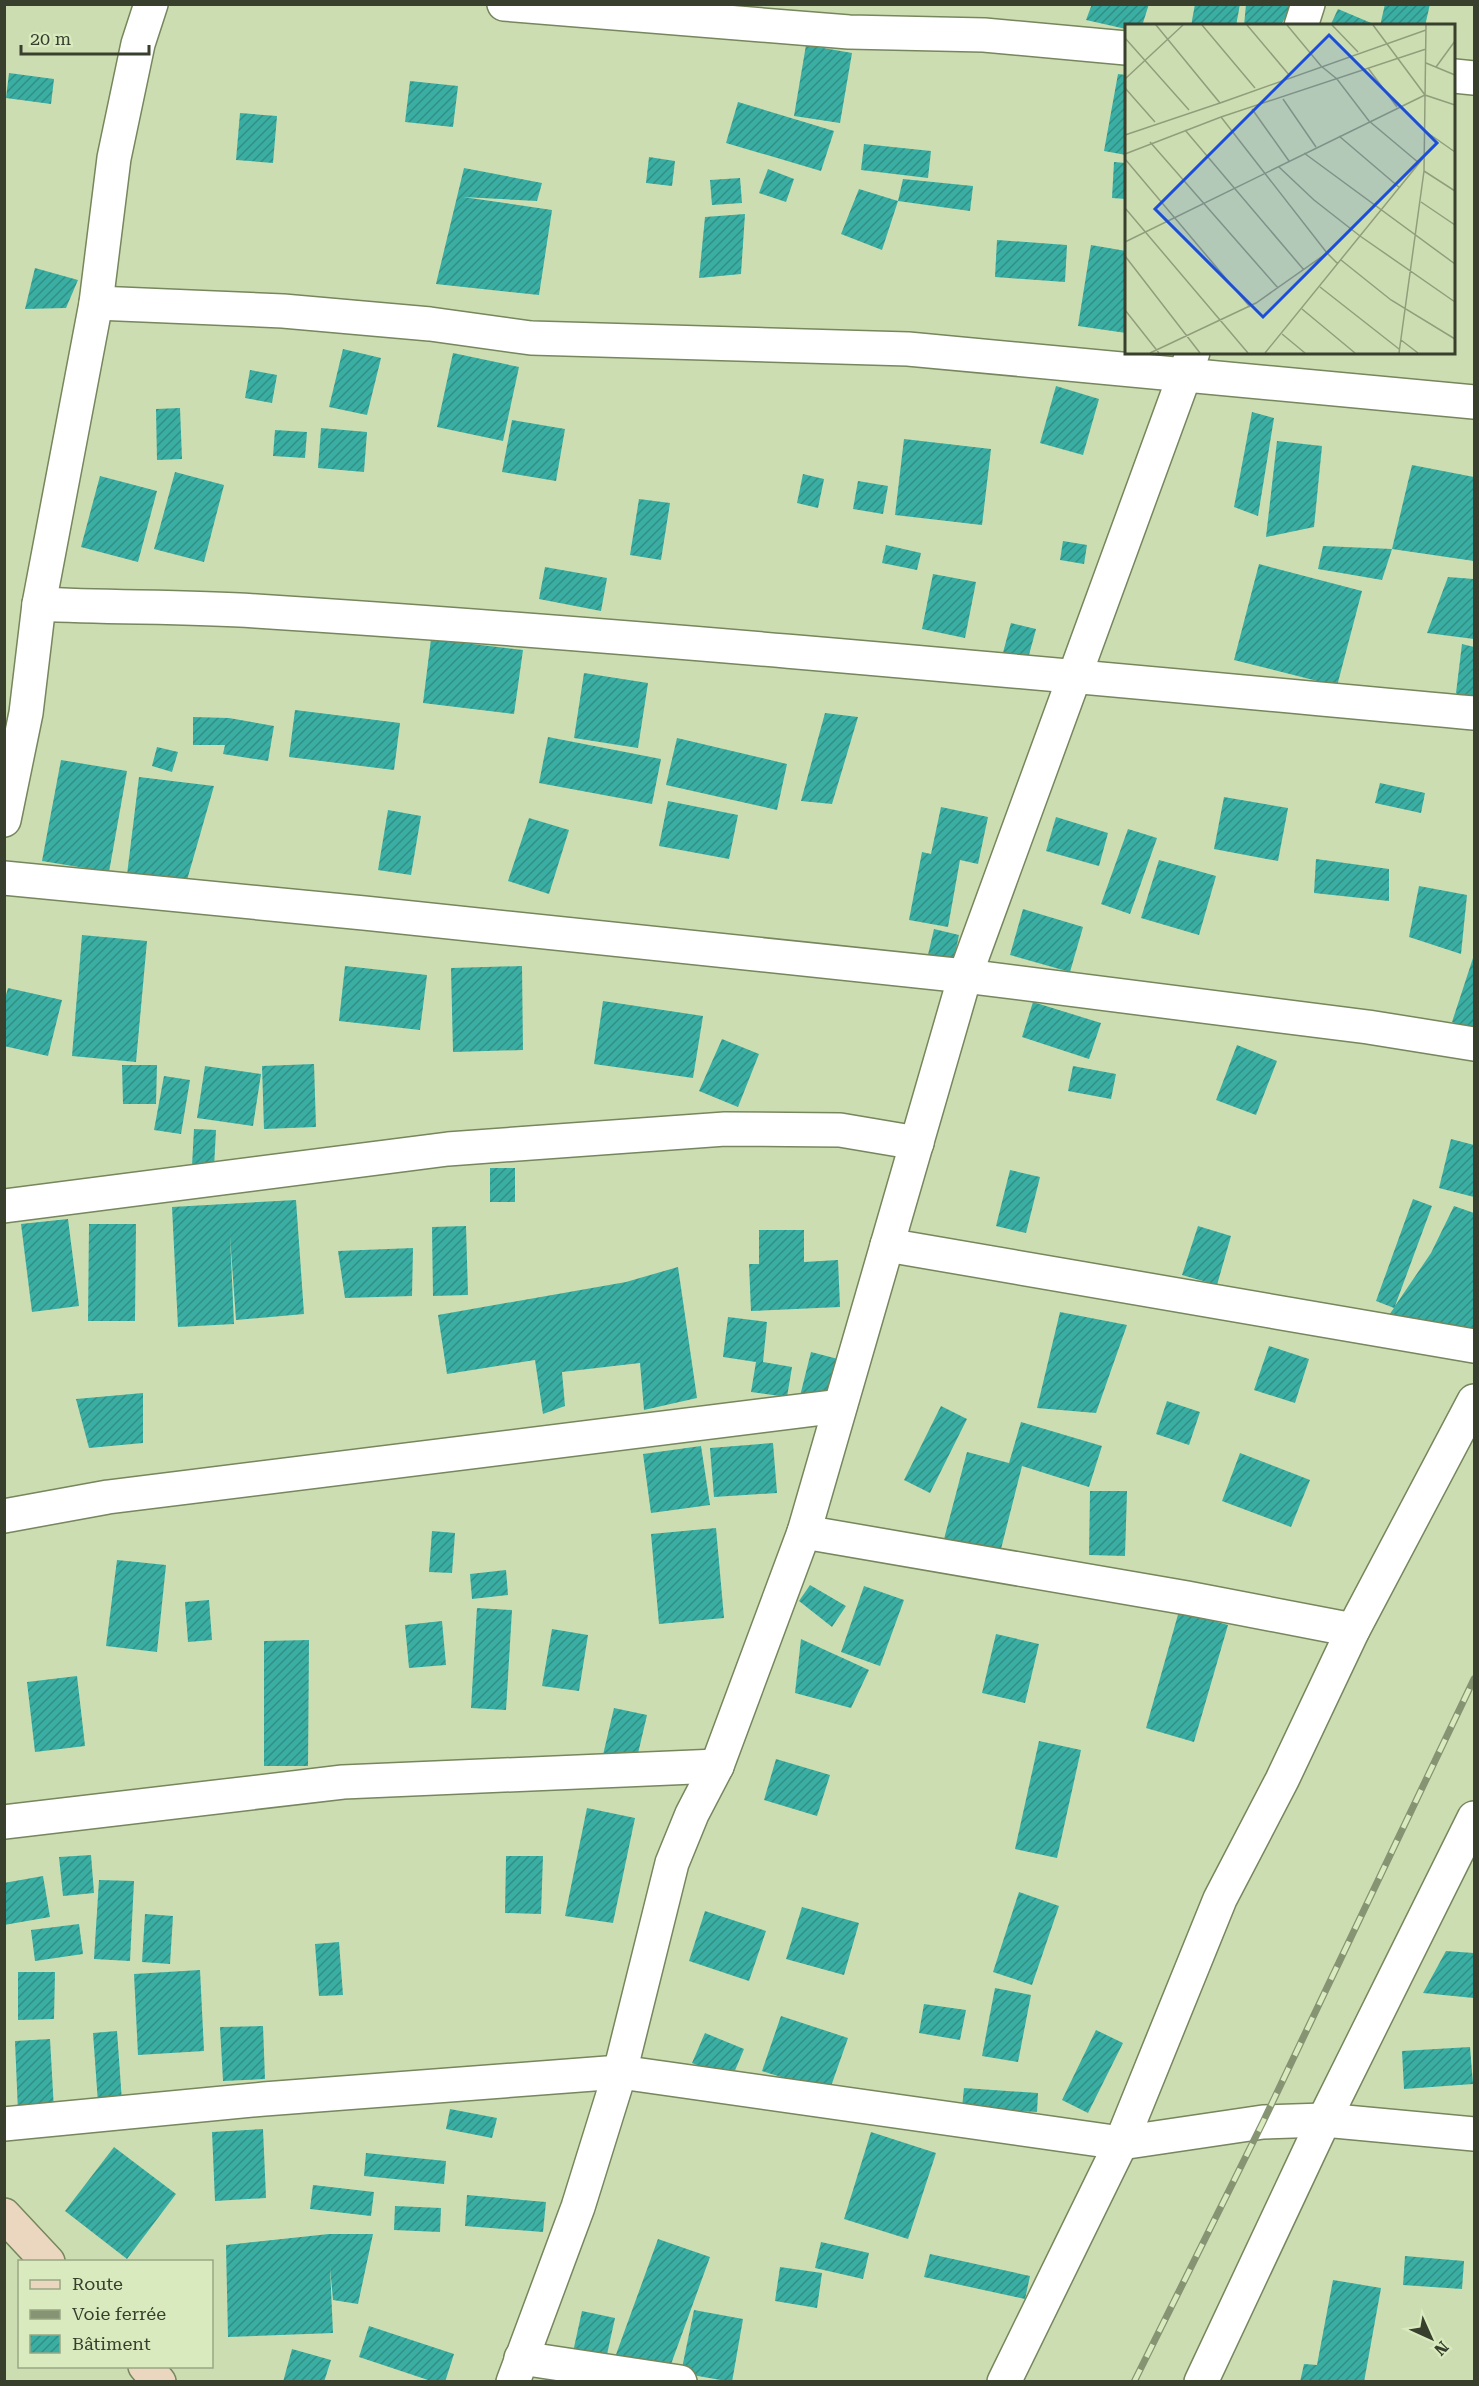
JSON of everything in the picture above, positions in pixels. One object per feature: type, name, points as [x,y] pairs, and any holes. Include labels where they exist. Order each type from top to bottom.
[{"type":"street","points":[[4,820],[26,713],[39,604],[96,303],[114,158],[138,44],[151,4]]},
{"type":"street","points":[[504,4],[849,32],[984,35],[1125,48]]},
{"type":"street","points":[[1302,24],[1308,4]]},
{"type":"street","points":[[1455,76],[1474,78]]},
{"type":"street","points":[[96,303],[283,311],[430,324],[531,338],[908,349],[1190,363],[1474,402]]},
{"type":"street","points":[[680,2382],[517,2370],[578,2207],[620,2072],[672,1863],[692,1814],[717,1766],[804,1532],[965,976],[1190,363]]},
{"type":"street","points":[[39,604],[279,613],[1076,676],[1474,712]]},
{"type":"street","points":[[4,878],[387,915],[965,976],[1368,1027],[1474,1044]]},
{"type":"street","points":[[4,1206],[448,1149],[725,1129],[840,1130],[917,1143]]},
{"type":"street","points":[[887,1245],[1474,1346]]},
{"type":"street","points":[[1004,2382],[1121,2143],[1220,1899],[1282,1780],[1353,1630],[1474,1401]]},
{"type":"street","points":[[4,1516],[108,1497],[840,1406]]},
{"type":"street","points":[[804,1532],[1188,1598],[1353,1630]]},
{"type":"street","points":[[4,1822],[343,1782],[717,1766]]},
{"type":"street","points":[[1201,2382],[1324,2120],[1471,1833]]},
{"type":"street","points":[[4,2124],[264,2099],[620,2072],[1121,2143],[1263,2122],[1324,2120],[1474,2134]]},
{"type":"street","points":[[4,2215],[46,2260]]},
{"type":"street","points":[[146,2368],[159,2382]]},
{"type":"building","points":[[1092,4],[1149,4],[1143,24],[1125,24],[1125,29],[1086,20]]},
{"type":"building","points":[[1195,4],[1240,4],[1236,24],[1191,24]]},
{"type":"building","points":[[1246,4],[1290,4],[1293,6],[1281,24],[1244,24]]},
{"type":"building","points":[[1385,4],[1430,4],[1425,24],[1380,24]]},
{"type":"building","points":[[1338,9],[1374,24],[1331,24]]},
{"type":"building","points":[[806,45],[852,53],[840,123],[794,116]]},
{"type":"building","points":[[9,73],[54,79],[51,104],[6,98]]},
{"type":"building","points":[[1118,74],[1125,75],[1125,155],[1104,151]]},
{"type":"building","points":[[410,81],[458,86],[453,127],[405,122]]},
{"type":"building","points":[[738,102],[834,131],[821,171],[726,143]]},
{"type":"building","points":[[240,113],[277,116],[273,163],[236,160]]},
{"type":"building","points":[[864,144],[931,151],[928,178],[861,170]]},
{"type":"building","points":[[649,157],[675,161],[672,186],[646,183]]},
{"type":"building","points":[[1114,162],[1125,163],[1125,199],[1112,198]]},
{"type":"building","points":[[464,168],[542,183],[537,201],[463,197],[552,210],[539,295],[436,284]]},
{"type":"building","points":[[768,169],[794,179],[786,202],[759,193]]},
{"type":"building","points":[[740,178],[742,203],[712,205],[710,180]]},
{"type":"building","points":[[903,179],[973,186],[970,211],[898,201]]},
{"type":"building","points":[[859,189],[898,201],[882,250],[841,234]]},
{"type":"building","points":[[745,214],[741,274],[699,278],[705,217]]},
{"type":"building","points":[[997,240],[1067,245],[1065,282],[995,277]]},
{"type":"building","points":[[1091,245],[1125,251],[1125,333],[1078,326]]},
{"type":"building","points":[[35,268],[78,280],[66,308],[25,309]]},
{"type":"building","points":[[343,349],[381,358],[367,415],[329,407]]},
{"type":"building","points":[[453,353],[519,367],[503,441],[437,427]]},
{"type":"building","points":[[250,370],[277,375],[272,403],[245,398]]},
{"type":"building","points":[[1056,386],[1099,399],[1083,455],[1040,443]]},
{"type":"building","points":[[180,408],[182,459],[157,460],[156,409]]},
{"type":"building","points":[[1252,412],[1274,418],[1258,516],[1234,507]]},
{"type":"building","points":[[512,420],[565,429],[556,481],[502,472]]},
{"type":"building","points":[[321,428],[367,432],[364,472],[318,468]]},
{"type":"building","points":[[275,430],[307,432],[305,458],[273,456]]},
{"type":"building","points":[[904,439],[991,449],[982,525],[895,515]]},
{"type":"building","points":[[1277,441],[1322,446],[1314,527],[1266,537]]},
{"type":"building","points":[[1412,465],[1474,477],[1474,561],[1392,549]]},
{"type":"building","points":[[175,472],[224,485],[204,562],[154,549]]},
{"type":"building","points":[[803,474],[824,479],[818,508],[797,503]]},
{"type":"building","points":[[100,476],[157,491],[138,562],[81,547]]},
{"type":"building","points":[[858,481],[888,486],[883,514],[853,509]]},
{"type":"building","points":[[639,499],[670,503],[661,560],[630,555]]},
{"type":"building","points":[[1063,541],[1087,545],[1084,564],[1060,560]]},
{"type":"building","points":[[886,545],[921,553],[917,570],[882,563]]},
{"type":"building","points":[[1323,546],[1392,549],[1382,580],[1318,569]]},
{"type":"building","points":[[1259,564],[1362,591],[1337,686],[1234,660]]},
{"type":"building","points":[[545,567],[607,578],[601,611],[539,599]]},
{"type":"building","points":[[933,574],[976,582],[965,638],[922,629]]},
{"type":"building","points":[[1448,577],[1474,579],[1474,639],[1427,633]]},
{"type":"building","points":[[1011,623],[1036,629],[1026,666],[1001,660]]},
{"type":"building","points":[[431,639],[523,650],[514,714],[423,703]]},
{"type":"building","points":[[1462,644],[1474,647],[1474,706],[1456,693]]},
{"type":"building","points":[[584,673],[648,683],[638,748],[574,738]]},
{"type":"building","points":[[295,710],[400,723],[394,770],[289,757]]},
{"type":"building","points":[[825,713],[858,717],[832,804],[801,801]]},
{"type":"building","points":[[193,717],[229,718],[274,726],[268,761],[223,754],[225,745],[193,745]]},
{"type":"building","points":[[548,737],[661,759],[652,804],[539,783]]},
{"type":"building","points":[[677,738],[787,764],[777,810],[666,785]]},
{"type":"building","points":[[157,747],[178,752],[172,772],[152,766]]},
{"type":"building","points":[[61,760],[127,771],[109,872],[42,861]]},
{"type":"building","points":[[139,777],[214,786],[183,894],[126,883]]},
{"type":"building","points":[[1380,783],[1425,793],[1421,813],[1375,803]]},
{"type":"building","points":[[1224,797],[1288,808],[1278,861],[1214,849]]},
{"type":"building","points":[[668,801],[738,815],[729,859],[659,846]]},
{"type":"building","points":[[941,807],[988,817],[978,864],[960,860],[948,927],[909,920],[922,852],[931,854]]},
{"type":"building","points":[[388,810],[421,816],[411,875],[378,870]]},
{"type":"building","points":[[1056,817],[1108,833],[1099,866],[1046,851]]},
{"type":"building","points":[[529,818],[569,830],[549,894],[508,881]]},
{"type":"building","points":[[1128,829],[1157,838],[1130,914],[1101,904]]},
{"type":"building","points":[[1316,859],[1389,869],[1389,901],[1314,893]]},
{"type":"building","points":[[1159,860],[1216,876],[1199,935],[1141,918]]},
{"type":"building","points":[[1419,886],[1467,895],[1461,954],[1409,937]]},
{"type":"building","points":[[1023,909],[1083,927],[1070,972],[1010,955]]},
{"type":"building","points":[[934,929],[959,935],[953,964],[927,959]]},
{"type":"building","points":[[82,935],[147,941],[136,1062],[72,1056]]},
{"type":"building","points":[[1474,955],[1474,1030],[1452,1022]]},
{"type":"building","points":[[345,966],[427,975],[420,1030],[339,1021]]},
{"type":"building","points":[[522,966],[523,1050],[453,1052],[451,968]]},
{"type":"building","points":[[8,988],[62,1000],[48,1056],[4,1046],[4,1002]]},
{"type":"building","points":[[603,1001],[703,1016],[693,1078],[594,1064]]},
{"type":"building","points":[[1033,1002],[1101,1023],[1089,1059],[1022,1037]]},
{"type":"building","points":[[722,1039],[759,1054],[738,1107],[699,1091]]},
{"type":"building","points":[[1237,1045],[1277,1061],[1256,1115],[1216,1100]]},
{"type":"building","points":[[314,1064],[316,1127],[264,1129],[262,1066]]},
{"type":"building","points":[[122,1065],[157,1065],[156,1104],[123,1104]]},
{"type":"building","points":[[205,1066],[261,1074],[253,1126],[197,1118]]},
{"type":"building","points":[[1073,1066],[1116,1074],[1111,1099],[1068,1091]]},
{"type":"building","points":[[164,1076],[190,1080],[181,1134],[154,1130]]},
{"type":"building","points":[[194,1129],[216,1130],[214,1168],[192,1166]]},
{"type":"building","points":[[1451,1139],[1474,1145],[1474,1197],[1439,1188]]},
{"type":"building","points":[[490,1168],[515,1168],[515,1202],[490,1202]]},
{"type":"building","points":[[1010,1170],[1040,1177],[1026,1233],[996,1226]]},
{"type":"building","points":[[1413,1199],[1432,1206],[1395,1306],[1431,1253],[1454,1206],[1474,1213],[1474,1332],[1389,1315],[1394,1308],[1376,1301]]},
{"type":"building","points":[[296,1200],[304,1314],[236,1320],[230,1236],[234,1324],[178,1327],[172,1207]]},
{"type":"building","points":[[68,1219],[79,1306],[32,1312],[21,1224]]},
{"type":"building","points":[[89,1224],[136,1224],[135,1321],[88,1321]]},
{"type":"building","points":[[466,1226],[468,1295],[433,1296],[432,1227]]},
{"type":"building","points":[[1198,1226],[1231,1236],[1217,1285],[1182,1275]]},
{"type":"building","points":[[759,1230],[804,1230],[804,1262],[838,1260],[840,1307],[751,1311],[749,1264],[759,1264]]},
{"type":"building","points":[[413,1248],[412,1296],[345,1298],[338,1251]]},
{"type":"building","points":[[678,1267],[697,1398],[644,1410],[640,1363],[562,1372],[565,1406],[543,1414],[535,1360],[447,1374],[438,1315],[626,1282]]},
{"type":"building","points":[[1060,1312],[1127,1325],[1096,1413],[1037,1408]]},
{"type":"building","points":[[728,1317],[767,1322],[763,1362],[792,1367],[787,1397],[751,1392],[756,1362],[723,1357]]},
{"type":"building","points":[[1269,1346],[1309,1359],[1295,1403],[1254,1390]]},
{"type":"building","points":[[811,1352],[838,1359],[826,1406],[799,1400]]},
{"type":"building","points":[[143,1393],[143,1443],[89,1448],[76,1399]]},
{"type":"building","points":[[1167,1401],[1200,1412],[1189,1445],[1156,1434]]},
{"type":"building","points":[[941,1406],[967,1419],[930,1493],[904,1480]]},
{"type":"building","points":[[1021,1422],[1102,1446],[1089,1487],[1022,1466],[1000,1553],[944,1539],[967,1452],[1009,1463]]},
{"type":"building","points":[[773,1443],[777,1493],[714,1497],[710,1448]]},
{"type":"building","points":[[701,1446],[710,1505],[651,1513],[643,1454]]},
{"type":"building","points":[[1240,1453],[1310,1480],[1291,1527],[1222,1501]]},
{"type":"building","points":[[1090,1491],[1127,1491],[1125,1556],[1089,1555]]},
{"type":"building","points":[[716,1528],[724,1618],[659,1624],[651,1534]]},
{"type":"building","points":[[432,1531],[455,1533],[452,1573],[429,1572]]},
{"type":"building","points":[[117,1560],[166,1565],[157,1652],[106,1646]]},
{"type":"building","points":[[506,1570],[508,1595],[472,1599],[470,1574]]},
{"type":"building","points":[[810,1585],[846,1606],[832,1627],[799,1601]]},
{"type":"building","points":[[864,1586],[904,1600],[880,1666],[841,1652]]},
{"type":"building","points":[[209,1600],[212,1640],[188,1642],[185,1602]]},
{"type":"building","points":[[477,1608],[512,1610],[506,1710],[471,1708]]},
{"type":"building","points":[[1179,1611],[1228,1625],[1194,1742],[1146,1728]]},
{"type":"building","points":[[442,1621],[446,1665],[409,1668],[405,1625]]},
{"type":"building","points":[[552,1629],[588,1635],[579,1691],[542,1686]]},
{"type":"building","points":[[996,1634],[1039,1644],[1025,1703],[982,1693]]},
{"type":"building","points":[[801,1639],[869,1670],[851,1708],[795,1693]]},
{"type":"building","points":[[309,1640],[308,1766],[264,1766],[264,1641]]},
{"type":"building","points":[[77,1676],[85,1746],[35,1752],[27,1682]]},
{"type":"building","points":[[614,1708],[647,1715],[636,1762],[603,1755]]},
{"type":"building","points":[[1039,1741],[1081,1750],[1057,1858],[1015,1849]]},
{"type":"building","points":[[776,1759],[830,1775],[817,1816],[764,1800]]},
{"type":"building","points":[[587,1808],[635,1818],[613,1923],[565,1916]]},
{"type":"building","points":[[91,1855],[94,1893],[63,1896],[59,1857]]},
{"type":"building","points":[[506,1856],[543,1856],[541,1914],[505,1913]]},
{"type":"building","points":[[43,1876],[50,1917],[4,1925],[4,1883]]},
{"type":"building","points":[[99,1880],[134,1881],[130,1961],[94,1959]]},
{"type":"building","points":[[1019,1892],[1059,1906],[1032,1985],[993,1972]]},
{"type":"building","points":[[802,1907],[859,1923],[844,1975],[786,1959]]},
{"type":"building","points":[[705,1911],[766,1931],[749,1981],[689,1961]]},
{"type":"building","points":[[145,1914],[173,1916],[170,1964],[142,1962]]},
{"type":"building","points":[[79,1924],[83,1954],[35,1961],[31,1930]]},
{"type":"building","points":[[339,1942],[343,1995],[319,1996],[315,1944]]},
{"type":"building","points":[[1446,1951],[1474,1953],[1474,1998],[1423,1993]]},
{"type":"building","points":[[200,1970],[204,2051],[138,2055],[134,1974]]},
{"type":"building","points":[[18,1972],[55,1972],[54,2019],[18,2020]]},
{"type":"building","points":[[995,1988],[1031,1995],[1018,2062],[982,2056]]},
{"type":"building","points":[[924,2004],[966,2010],[960,2040],[919,2033]]},
{"type":"building","points":[[781,2016],[848,2038],[829,2092],[762,2071]]},
{"type":"building","points":[[263,2026],[265,2079],[223,2081],[220,2027]]},
{"type":"building","points":[[1096,2030],[1123,2043],[1088,2113],[1062,2100]]},
{"type":"building","points":[[117,2031],[122,2102],[98,2103],[93,2033]]},
{"type":"building","points":[[705,2033],[744,2049],[731,2080],[692,2063]]},
{"type":"building","points":[[50,2039],[54,2110],[18,2112],[15,2041]]},
{"type":"building","points":[[1470,2047],[1473,2084],[1404,2089],[1402,2051]]},
{"type":"building","points":[[964,2088],[1038,2093],[1037,2112],[962,2108]]},
{"type":"building","points":[[450,2109],[497,2118],[492,2138],[446,2129]]},
{"type":"building","points":[[263,2129],[266,2198],[215,2201],[212,2132]]},
{"type":"building","points":[[871,2132],[936,2153],[908,2239],[844,2219]]},
{"type":"building","points":[[114,2147],[176,2194],[127,2259],[65,2211]]},
{"type":"building","points":[[366,2153],[446,2161],[444,2184],[364,2176]]},
{"type":"building","points":[[313,2185],[374,2192],[371,2216],[310,2209]]},
{"type":"building","points":[[467,2195],[546,2202],[543,2232],[465,2226]]},
{"type":"building","points":[[395,2206],[441,2208],[440,2232],[394,2230]]},
{"type":"building","points":[[329,2234],[373,2234],[358,2304],[333,2300],[330,2267],[333,2333],[228,2337],[226,2245]]},
{"type":"building","points":[[658,2239],[710,2257],[666,2378],[614,2360]]},
{"type":"building","points":[[821,2242],[869,2253],[863,2279],[815,2268]]},
{"type":"building","points":[[930,2254],[1030,2276],[1025,2299],[924,2277]]},
{"type":"building","points":[[1405,2256],[1464,2261],[1462,2289],[1403,2285]]},
{"type":"building","points":[[780,2267],[822,2273],[817,2308],[775,2301]]},
{"type":"building","points":[[1333,2280],[1381,2288],[1364,2382],[1300,2382],[1304,2364],[1317,2365]]},
{"type":"building","points":[[694,2310],[743,2319],[732,2382],[681,2373]]},
{"type":"building","points":[[582,2311],[615,2318],[606,2359],[573,2352]]},
{"type":"building","points":[[369,2326],[454,2354],[445,2382],[434,2382],[359,2357]]},
{"type":"building","points":[[292,2349],[331,2360],[324,2382],[283,2382]]},
{"type":"railway","points":[[1134,2382],[1263,2122],[1474,1679]]}]
